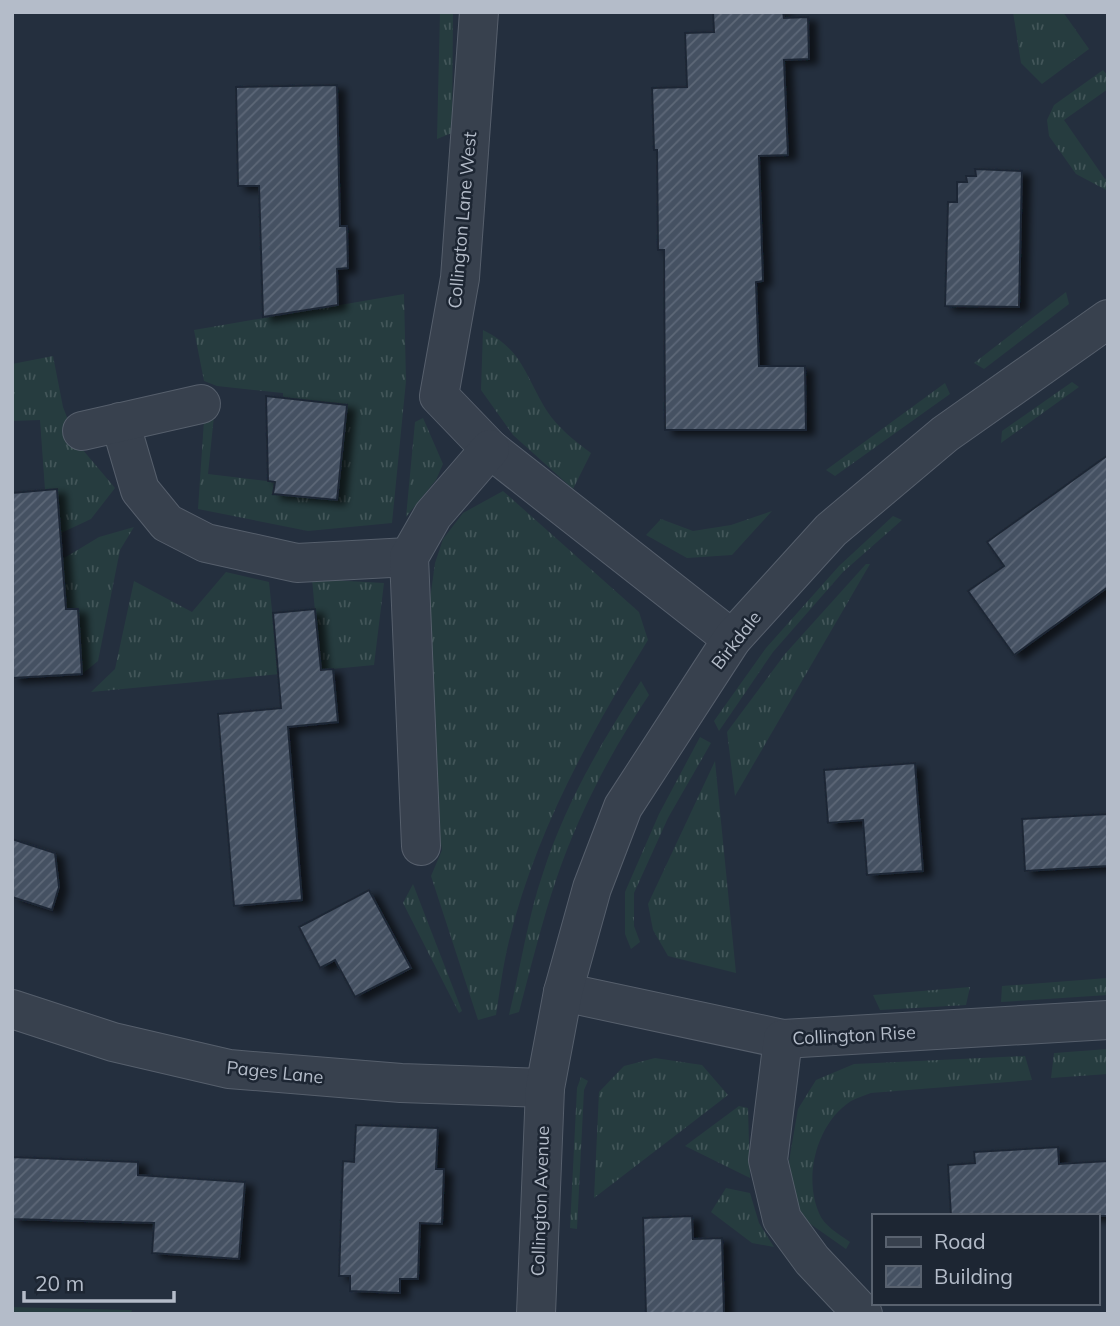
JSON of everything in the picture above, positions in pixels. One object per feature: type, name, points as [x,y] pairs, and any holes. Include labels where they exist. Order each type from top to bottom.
[{"type":"street","name":"Collington Lane West","points":[[479,12],[460,278],[439,396],[491,449],[732,639]]},
{"type":"street","name":"Birkdale","points":[[545,1088],[563,992],[592,888],[623,807],[732,639],[831,530],[945,434],[1108,319]]},
{"type":"street","points":[[82,430],[201,404]]},
{"type":"street","points":[[120,422],[140,490],[167,523],[206,543],[297,564],[409,557]]},
{"type":"street","points":[[421,846],[409,557],[433,514],[491,449]]},
{"type":"street","name":"Collington Rise","points":[[563,992],[783,1039],[1108,1020]]},
{"type":"street","name":"Pages Lane","points":[[12,1009],[113,1042],[229,1069],[401,1083],[545,1088]]},
{"type":"street","points":[[783,1039],[768,1160],[782,1219],[812,1260],[863,1314]]},
{"type":"street","name":"Collington Avenue","points":[[536,1314],[545,1088]]},
{"type":"green space","points":[[440,12],[453,12],[452,133],[437,139]]},
{"type":"green space","points":[[1013,12],[1063,12],[1089,49],[1042,84],[1021,63]]},
{"type":"green space","points":[[1103,70],[1108,76],[1108,89],[1064,120],[1105,179],[1108,177],[1108,191],[1076,174],[1049,136],[1047,120],[1054,105]]},
{"type":"green space","points":[[1066,292],[1069,304],[984,369],[974,363]]},
{"type":"green space","points":[[404,294],[406,381],[392,523],[308,531],[198,509],[204,420],[214,416],[208,474],[275,482],[274,494],[337,500],[347,406],[283,398],[283,393],[217,386],[204,381],[194,330]]},
{"type":"green space","points":[[483,330],[507,346],[515,355],[551,417],[591,453],[573,489],[513,435],[481,390]]},
{"type":"green space","points":[[53,356],[63,407],[77,443],[115,488],[91,519],[59,534],[45,490],[40,420],[12,421],[12,364]]},
{"type":"green space","points":[[1072,382],[1079,387],[1001,443],[1002,431]]},
{"type":"green space","points":[[945,383],[950,394],[835,476],[826,470]]},
{"type":"green space","points":[[423,418],[443,464],[436,480],[406,517],[415,422]]},
{"type":"green space","points":[[503,491],[639,612],[648,640],[585,748],[549,823],[520,901],[507,950],[496,1015],[478,1020],[431,876],[442,850],[430,771],[429,607],[435,563],[443,539],[463,513]]},
{"type":"green space","points":[[772,511],[732,555],[687,558],[646,535],[661,519],[693,531],[731,525]]},
{"type":"green space","points":[[893,516],[902,520],[843,572],[773,652],[719,731],[714,721],[766,648],[839,566]]},
{"type":"green space","points":[[134,527],[120,550],[98,661],[82,674],[78,609],[64,609],[61,560],[99,537]]},
{"type":"green space","points":[[866,564],[870,564],[735,796],[727,732],[785,654]]},
{"type":"green space","points":[[226,572],[269,582],[277,658],[319,654],[312,579],[384,583],[374,665],[91,692],[115,669],[134,581],[192,612]]},
{"type":"green space","points":[[641,681],[649,695],[609,760],[575,830],[552,894],[519,1012],[509,1015],[533,907],[552,847],[573,798]]},
{"type":"green space","points":[[700,737],[711,743],[668,818],[634,893],[634,926],[640,942],[631,949],[625,934],[625,892],[659,814]]},
{"type":"green space","points":[[715,761],[736,973],[668,956],[653,930],[648,904]]},
{"type":"green space","points":[[413,884],[462,1011],[459,1013],[403,903]]},
{"type":"green space","points":[[1108,978],[1108,995],[1001,1002],[1002,986]]},
{"type":"green space","points":[[970,987],[966,1005],[880,1010],[873,995]]},
{"type":"green space","points":[[1108,1049],[1108,1074],[1051,1078],[1054,1053]]},
{"type":"green space","points":[[1025,1056],[1032,1080],[871,1093],[851,1101],[829,1123],[822,1136],[816,1151],[812,1183],[821,1218],[850,1242],[846,1249],[799,1216],[789,1161],[798,1109],[816,1080],[854,1064]]},
{"type":"green space","points":[[655,1058],[702,1065],[728,1095],[594,1198],[599,1092],[624,1066]]},
{"type":"green space","points":[[581,1077],[588,1081],[584,1090],[577,1229],[570,1228],[577,1088]]},
{"type":"green space","points":[[739,1106],[748,1108],[750,1178],[685,1146]]},
{"type":"green space","points":[[726,1188],[750,1193],[759,1223],[774,1247],[752,1243],[711,1212]]},
{"type":"green space","points":[[12,1307],[132,1310],[131,1314],[12,1314]]},
{"type":"building","points":[[713,12],[783,12],[784,18],[808,17],[809,59],[784,60],[788,155],[759,156],[763,281],[756,282],[759,366],[805,366],[806,430],[665,430],[664,250],[658,250],[657,150],[654,150],[652,88],[687,87],[685,33],[714,32]]},
{"type":"building","points":[[337,85],[340,226],[347,226],[348,268],[337,269],[338,305],[263,317],[259,186],[238,186],[236,87]]},
{"type":"building","points":[[975,169],[1022,171],[1019,307],[945,306],[948,202],[957,202],[957,182],[967,182],[966,176],[976,176]]},
{"type":"building","points":[[266,396],[347,405],[337,500],[273,494],[275,482],[268,481]]},
{"type":"building","points":[[1108,455],[1108,587],[1014,655],[968,591],[1004,566],[987,542]]},
{"type":"building","points":[[57,489],[66,609],[78,609],[82,674],[12,678],[12,493]]},
{"type":"building","points":[[315,609],[321,670],[333,669],[338,722],[288,727],[302,900],[234,906],[218,714],[281,708],[273,613]]},
{"type":"building","points":[[915,763],[923,871],[867,875],[863,820],[828,823],[824,770]]},
{"type":"building","points":[[1108,814],[1108,866],[1025,871],[1022,819]]},
{"type":"building","points":[[12,839],[55,853],[59,887],[52,910],[12,897]]},
{"type":"building","points":[[369,890],[411,968],[355,997],[335,960],[320,968],[299,927]]},
{"type":"building","points":[[356,1125],[438,1128],[436,1169],[444,1169],[442,1224],[420,1223],[418,1279],[400,1279],[400,1293],[350,1291],[350,1276],[339,1276],[343,1161],[354,1162]]},
{"type":"building","points":[[1058,1147],[1059,1164],[1108,1161],[1108,1216],[951,1214],[948,1165],[975,1163],[974,1152]]},
{"type":"building","points":[[12,1157],[138,1162],[138,1175],[245,1182],[239,1259],[152,1253],[154,1223],[12,1219]]},
{"type":"building","points":[[692,1216],[693,1239],[722,1238],[724,1314],[646,1314],[643,1218]]}]
